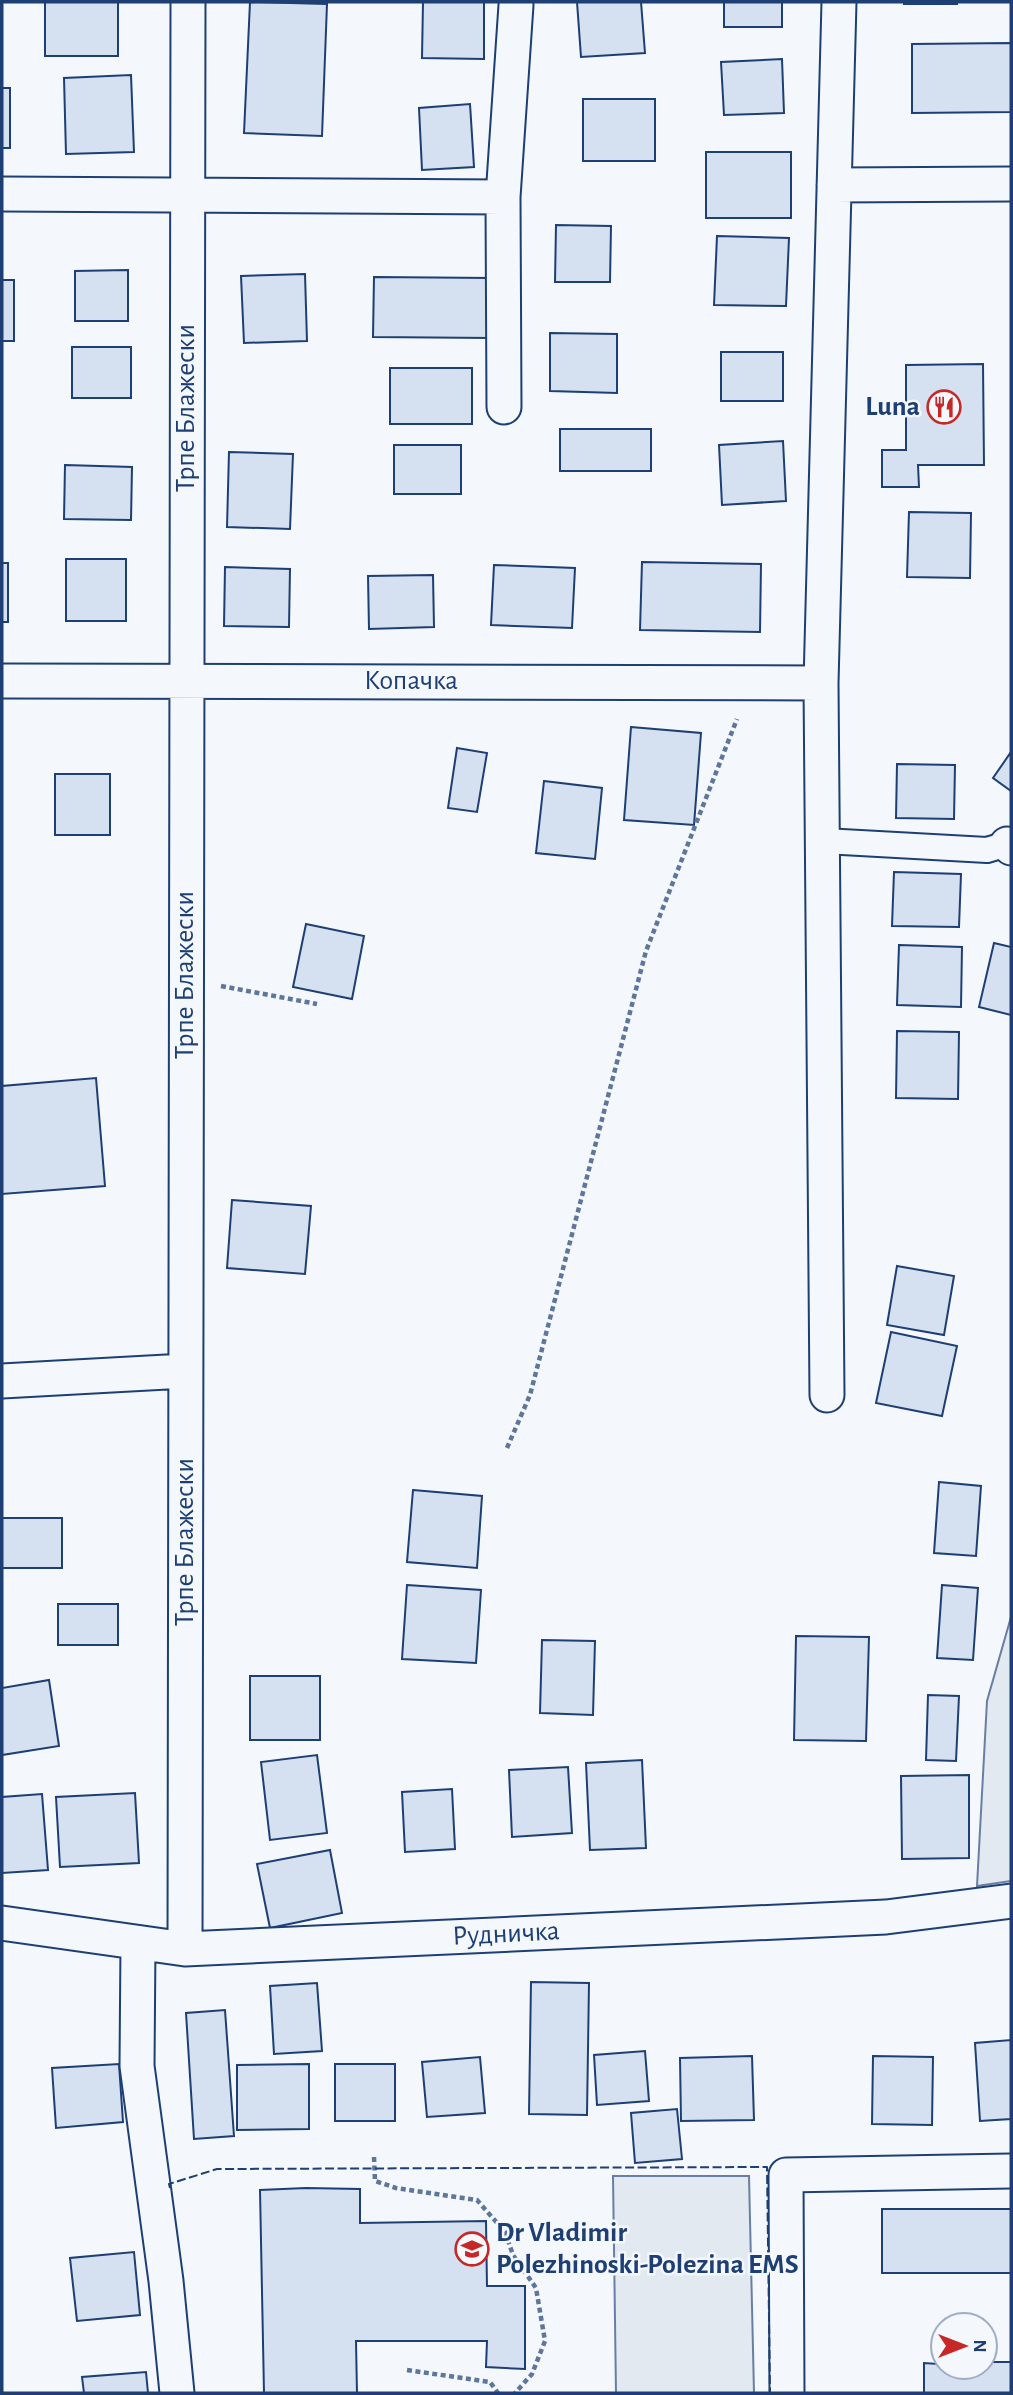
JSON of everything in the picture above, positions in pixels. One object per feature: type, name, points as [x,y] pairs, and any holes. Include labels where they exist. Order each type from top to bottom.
[{"type":"street","name":"Трпе Блажески","points":[[185,1949],[188,2]]},
{"type":"street","points":[[827,1395],[821,683],[839,2]]},
{"type":"street","points":[[504,407],[503,197],[516,5]]},
{"type":"street","points":[[834,185],[1011,184]]},
{"type":"street","points":[[2,194],[503,197]]},
{"type":"street","name":"Копачка","points":[[2,681],[821,683]]},
{"type":"street","points":[[824,841],[987,850],[1009,846]]},
{"type":"street","points":[[2,1381],[185,1371]]},
{"type":"street","name":"Рудничка","points":[[2,1923],[185,1949],[886,1917],[1011,1901]]},
{"type":"street","points":[[138,1944],[137,2066],[164,2268],[177,2393]]},
{"type":"street","points":[[787,2393],[786,2175],[1011,2171]]},
{"type":"path","points":[[507,1448],[530,1395],[646,951],[746,699],[749,682]]},
{"type":"path","points":[[185,982],[229,987],[317,1004]]},
{"type":"path","points":[[374,2157],[375,2181],[396,2188],[477,2200],[505,2232],[513,2255],[536,2288],[545,2341],[532,2374],[514,2393]]},
{"type":"path","points":[[407,2370],[490,2382],[498,2393]]},
{"type":"shaded area","points":[[1011,1617],[1011,1881],[977,1886],[987,1701]]},
{"type":"shaded area","points":[[613,2176],[749,2176],[754,2393],[616,2393]]},
{"type":"building","points":[[45,2],[118,2],[118,56],[45,56]]},
{"type":"building","points":[[250,2],[327,4],[322,136],[244,133]]},
{"type":"building","points":[[423,2],[484,2],[484,59],[422,58]]},
{"type":"building","points":[[577,2],[641,2],[645,53],[581,57]]},
{"type":"building","points":[[724,2],[782,2],[782,27],[724,27]]},
{"type":"building","points":[[957,2],[957,4],[904,4]]},
{"type":"building","points":[[1011,43],[1011,112],[912,113],[912,44]]},
{"type":"building","points":[[782,59],[784,113],[724,115],[721,62]]},
{"type":"building","points":[[131,75],[134,152],[66,154],[64,78]]},
{"type":"building","points":[[2,88],[10,88],[10,148],[2,148]]},
{"type":"building","points":[[583,99],[655,99],[655,161],[583,161]]},
{"type":"building","points":[[470,104],[474,167],[422,170],[419,108]]},
{"type":"building","points":[[706,152],[791,152],[791,218],[706,218]]},
{"type":"building","points":[[556,225],[611,226],[610,282],[555,282]]},
{"type":"building","points":[[717,236],[789,238],[786,306],[714,305]]},
{"type":"building","points":[[128,270],[128,321],[75,321],[75,271]]},
{"type":"building","points":[[305,274],[307,341],[244,343],[241,276]]},
{"type":"building","points":[[374,277],[492,278],[491,338],[373,337]]},
{"type":"building","points":[[2,280],[14,280],[14,341],[2,341]]},
{"type":"building","points":[[550,333],[617,334],[617,393],[550,391]]},
{"type":"building","points":[[72,347],[131,347],[131,398],[72,398]]},
{"type":"building","points":[[721,352],[783,352],[783,401],[721,401]]},
{"type":"building","name":"Luna","points":[[983,364],[984,465],[918,465],[919,487],[882,487],[882,450],[906,450],[906,365]]},
{"type":"building","points":[[390,368],[472,368],[472,424],[390,424]]},
{"type":"building","points":[[560,429],[651,429],[651,471],[560,471]]},
{"type":"building","points":[[783,441],[786,501],[722,505],[719,445]]},
{"type":"building","points":[[394,445],[461,445],[461,494],[394,494]]},
{"type":"building","points":[[229,452],[293,454],[290,529],[227,527]]},
{"type":"building","points":[[65,465],[132,467],[131,520],[64,519]]},
{"type":"building","points":[[909,512],[971,513],[970,578],[907,577]]},
{"type":"building","points":[[66,559],[126,559],[126,621],[66,621]]},
{"type":"building","points":[[642,562],[761,564],[760,632],[640,630]]},
{"type":"building","points":[[2,563],[8,563],[8,622],[2,622]]},
{"type":"building","points":[[494,565],[575,568],[572,628],[491,625]]},
{"type":"building","points":[[225,567],[290,569],[289,627],[224,626]]},
{"type":"building","points":[[433,575],[434,627],[369,629],[368,576]]},
{"type":"building","points":[[631,727],[701,733],[694,825],[624,820]]},
{"type":"building","points":[[457,748],[487,753],[477,812],[448,808]]},
{"type":"building","points":[[1011,752],[1011,791],[993,778]]},
{"type":"building","points":[[897,764],[955,765],[954,819],[896,818]]},
{"type":"building","points":[[55,774],[110,774],[110,835],[55,835]]},
{"type":"building","points":[[544,781],[602,788],[595,859],[536,853]]},
{"type":"building","points":[[894,872],[961,874],[959,927],[892,926]]},
{"type":"building","points":[[306,924],[364,936],[352,999],[293,987]]},
{"type":"building","points":[[994,943],[1011,947],[1011,1015],[979,1007]]},
{"type":"building","points":[[899,945],[962,947],[961,1007],[897,1005]]},
{"type":"building","points":[[897,1031],[959,1032],[958,1099],[896,1098]]},
{"type":"building","points":[[96,1078],[105,1186],[2,1194],[2,1086]]},
{"type":"building","points":[[232,1200],[311,1206],[305,1274],[227,1268]]},
{"type":"building","points":[[897,1266],[954,1276],[944,1335],[887,1325]]},
{"type":"building","points":[[891,1332],[957,1346],[942,1416],[876,1403]]},
{"type":"building","points":[[939,1482],[981,1486],[976,1556],[934,1553]]},
{"type":"building","points":[[413,1490],[482,1496],[477,1568],[407,1562]]},
{"type":"building","points":[[2,1518],[62,1518],[62,1568],[2,1568]]},
{"type":"building","points":[[407,1585],[481,1590],[476,1663],[402,1659]]},
{"type":"building","points":[[942,1585],[978,1588],[973,1660],[937,1658]]},
{"type":"building","points":[[58,1604],[118,1604],[118,1645],[58,1645]]},
{"type":"building","points":[[796,1636],[869,1637],[866,1741],[794,1740]]},
{"type":"building","points":[[542,1640],[595,1641],[593,1715],[540,1713]]},
{"type":"building","points":[[250,1676],[320,1676],[320,1740],[250,1740]]},
{"type":"building","points":[[49,1680],[59,1746],[2,1755],[2,1688]]},
{"type":"building","points":[[928,1695],[959,1696],[956,1761],[926,1760]]},
{"type":"building","points":[[317,1755],[327,1833],[270,1840],[261,1762]]},
{"type":"building","points":[[642,1760],[646,1848],[590,1850],[586,1763]]},
{"type":"building","points":[[568,1767],[572,1833],[512,1837],[509,1770]]},
{"type":"building","points":[[969,1775],[969,1858],[902,1859],[901,1776]]},
{"type":"building","points":[[452,1789],[455,1849],[405,1852],[402,1792]]},
{"type":"building","points":[[135,1793],[139,1863],[60,1867],[56,1797]]},
{"type":"building","points":[[42,1794],[48,1870],[2,1873],[2,1797]]},
{"type":"building","points":[[330,1850],[342,1913],[270,1928],[257,1864]]},
{"type":"building","points":[[531,1982],[589,1983],[587,2115],[529,2114]]},
{"type":"building","points":[[317,1983],[322,2051],[274,2054],[270,1986]]},
{"type":"building","points":[[225,2010],[234,2136],[194,2139],[186,2013]]},
{"type":"building","points":[[1011,2040],[1011,2119],[980,2121],[975,2043]]},
{"type":"building","points":[[645,2051],[649,2101],[597,2105],[594,2055]]},
{"type":"building","points":[[752,2056],[754,2120],[681,2121],[680,2058]]},
{"type":"building","points":[[873,2056],[933,2057],[932,2125],[872,2124]]},
{"type":"building","points":[[480,2057],[485,2113],[427,2117],[422,2062]]},
{"type":"building","points":[[119,2064],[123,2122],[56,2128],[52,2068]]},
{"type":"building","points":[[309,2064],[309,2129],[237,2130],[237,2065]]},
{"type":"building","points":[[335,2064],[395,2064],[395,2121],[335,2121]]},
{"type":"building","points":[[677,2109],[682,2159],[635,2163],[631,2113]]},
{"type":"building","points":[[360,2189],[360,2223],[486,2221],[487,2286],[525,2286],[525,2369],[486,2367],[487,2341],[356,2341],[357,2393],[264,2393],[260,2190]]},
{"type":"building","points":[[882,2209],[1011,2209],[1011,2273],[882,2273]]},
{"type":"building","points":[[134,2252],[140,2315],[77,2321],[70,2258]]},
{"type":"building","points":[[999,2362],[1011,2362],[1011,2393],[924,2393],[924,2363],[929,2363],[929,2381],[999,2381]]},
{"type":"building","points":[[146,2372],[148,2393],[84,2393],[82,2377]]},
{"type":"fence","points":[[170,2188],[169,2184],[217,2169],[767,2167],[770,2393]]},
{"type":"place","name":"Luna","points":[[944,407]]},
{"type":"place","name":"Dr Vladimir Polezhinoski-Polezina EMS","points":[[472,2249]]}]
